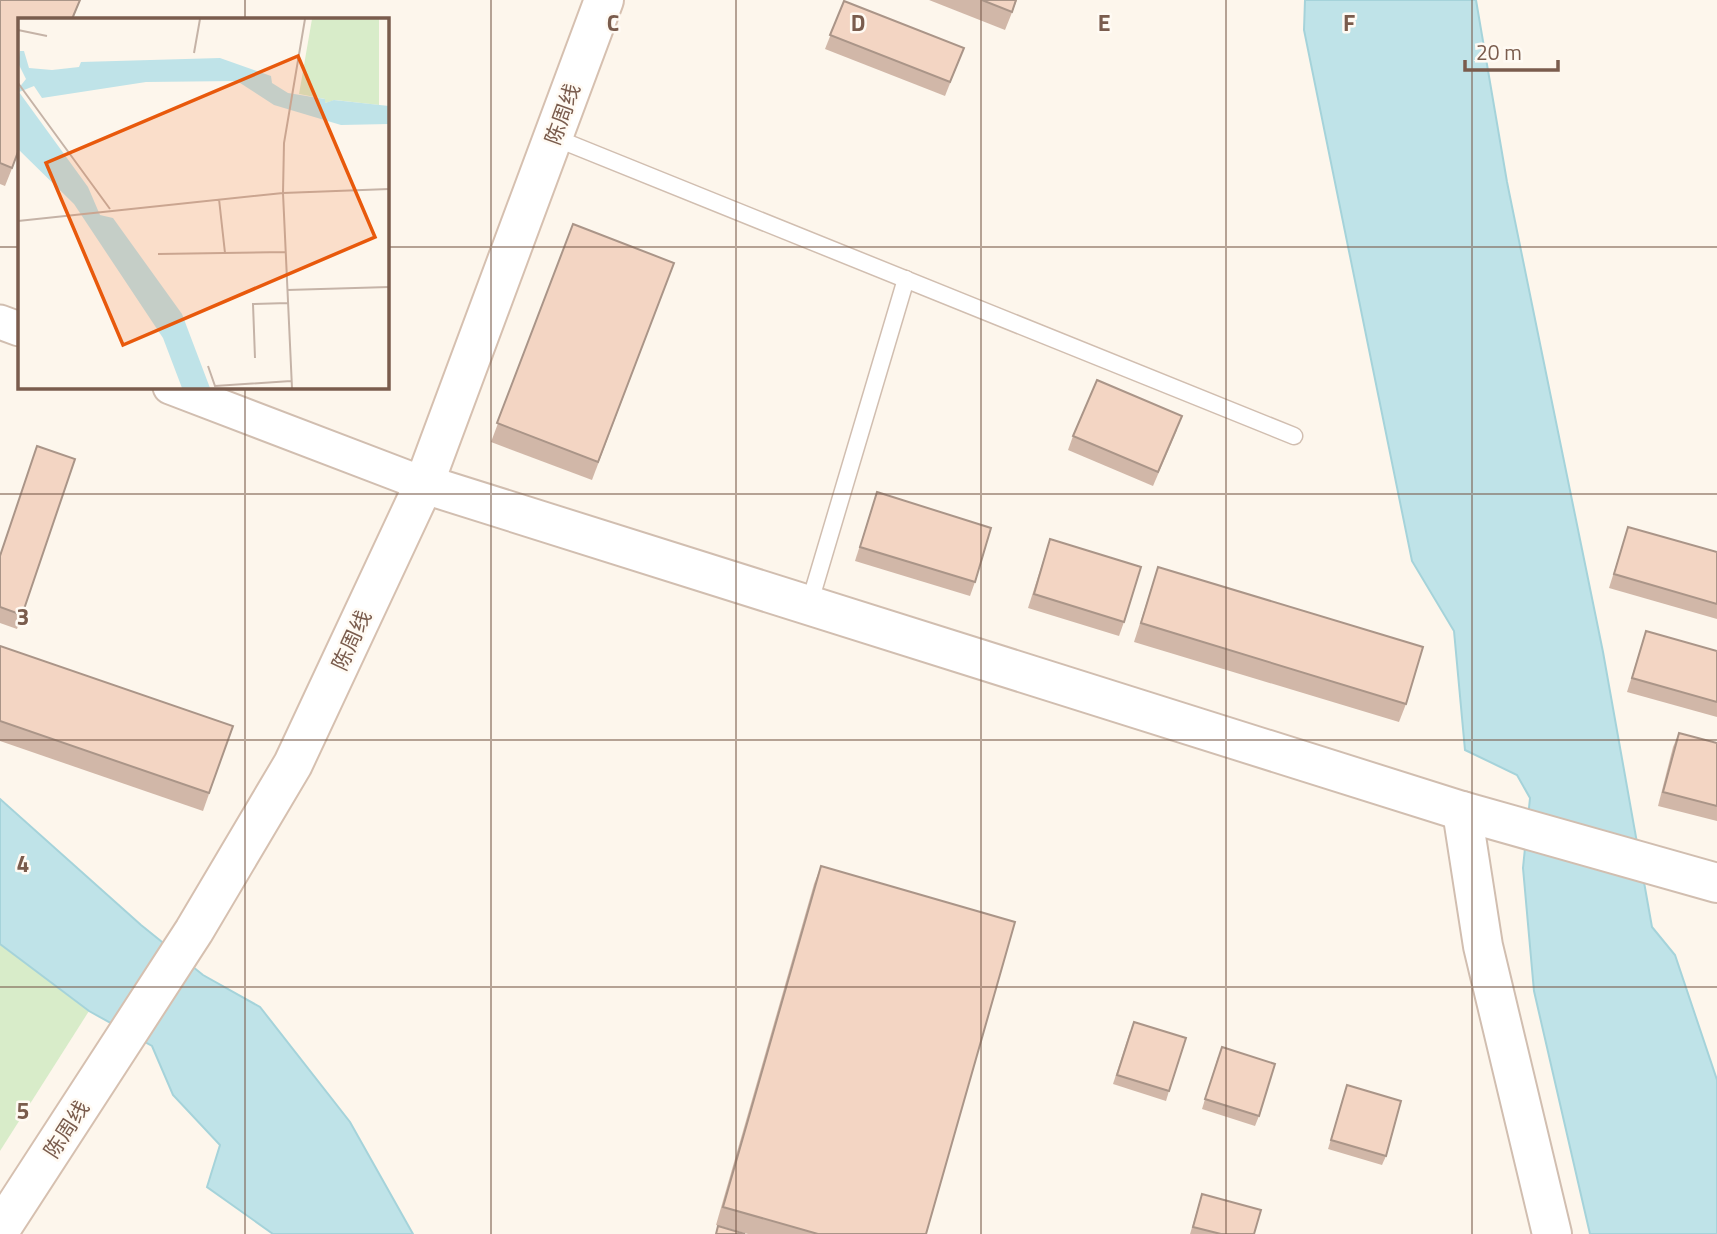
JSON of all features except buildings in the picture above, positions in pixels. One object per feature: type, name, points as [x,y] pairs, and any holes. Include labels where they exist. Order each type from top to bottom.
[{"type":"street","name":"陈周线","points":[[0,1230],[194,931],[293,764],[424,484],[604,0]]},
{"type":"street","points":[[0,322],[18,329]]},
{"type":"street","points":[[173,388],[424,484],[1462,811],[1717,883]]},
{"type":"street","points":[[1462,811],[1483,946],[1552,1234]]},
{"type":"lane","points":[[553,137],[1294,436]]},
{"type":"lane","points":[[809,605],[906,279]]},
{"type":"green space","points":[[0,944],[89,1011],[0,1151]]},
{"type":"water","points":[[1305,0],[1476,0],[1507,182],[1603,652],[1652,927],[1675,955],[1717,1080],[1717,1234],[1590,1234],[1534,991],[1523,868],[1530,798],[1517,775],[1465,750],[1454,631],[1412,561],[1304,30]]},
{"type":"water","points":[[0,799],[141,925],[203,975],[260,1007],[350,1122],[413,1234],[273,1234],[207,1187],[220,1145],[173,1095],[152,1046],[89,1011],[0,944]]}]
